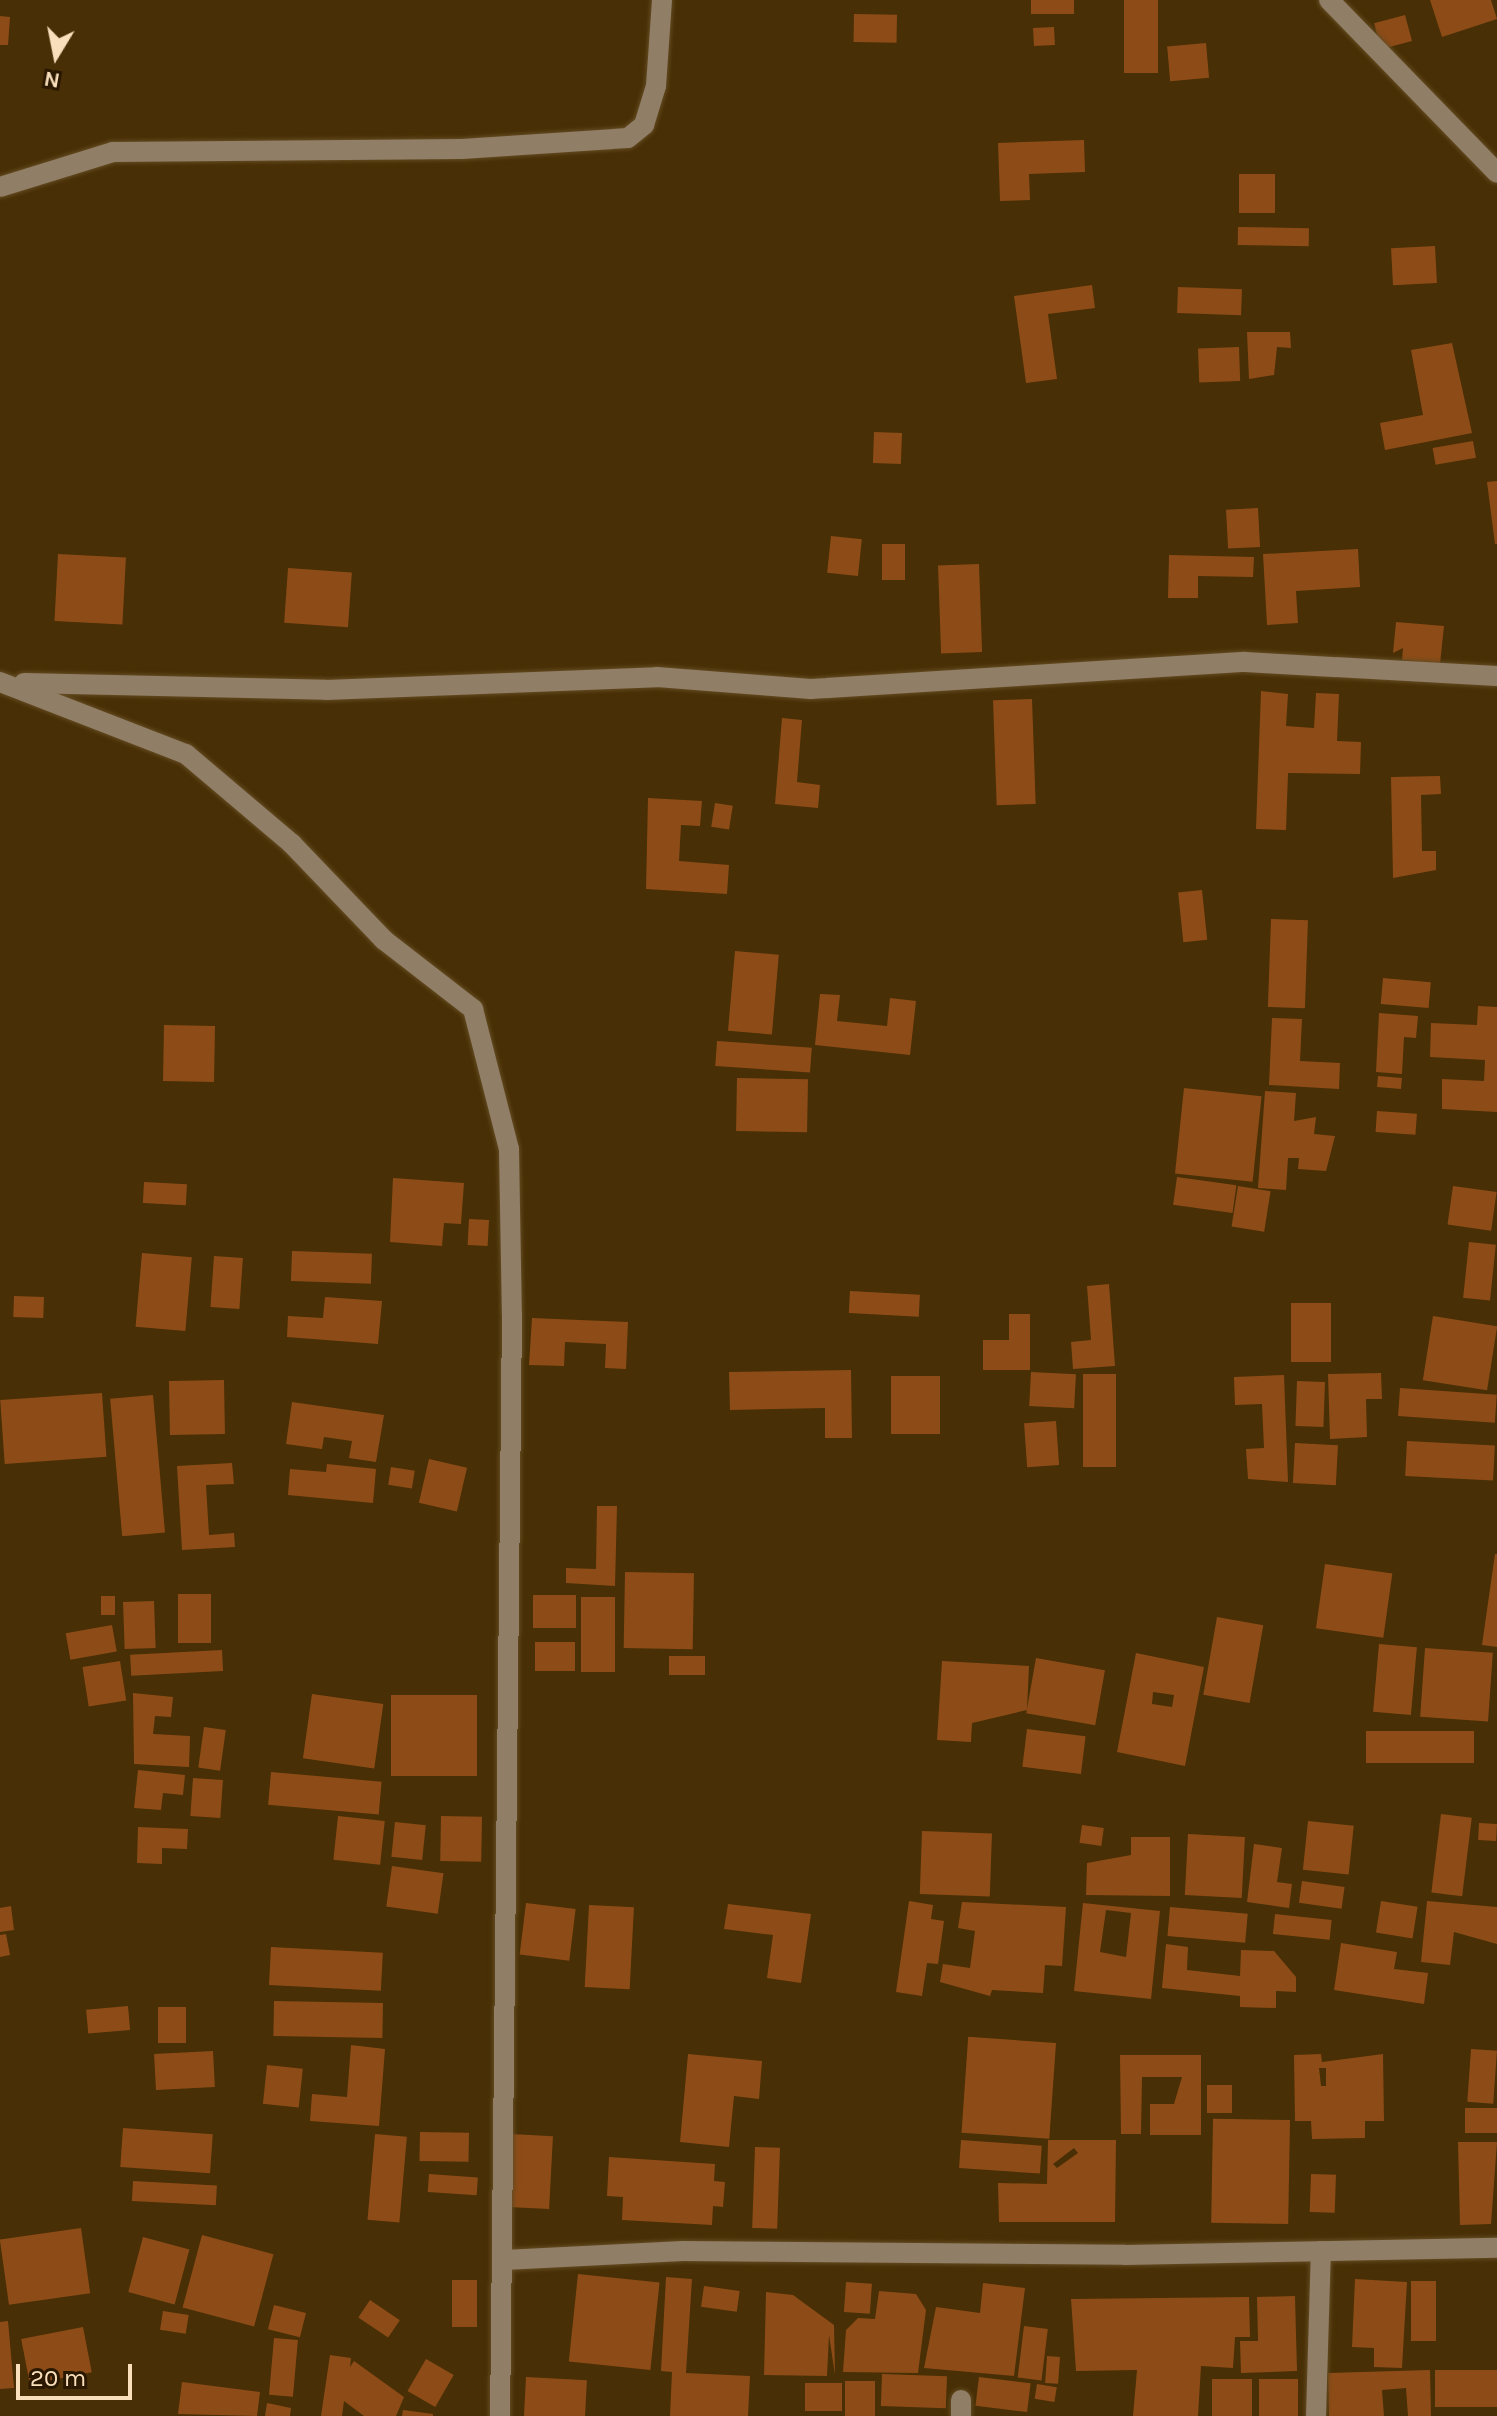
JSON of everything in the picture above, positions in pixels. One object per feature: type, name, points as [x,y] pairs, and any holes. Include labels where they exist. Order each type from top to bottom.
[{"type":"street","points":[[0,187],[113,152],[462,149],[628,138],[644,125],[656,86],[662,0]]},
{"type":"street","points":[[1329,0],[1497,173]]},
{"type":"street","points":[[4,682],[326,690],[657,677],[811,689],[1245,662],[1497,676]]},
{"type":"street","points":[[4,682],[186,754],[292,844],[384,940],[473,1009],[509,1149],[514,1532],[499,2010],[504,2260],[500,2416]]},
{"type":"street","points":[[504,2260],[683,2251],[1497,2248]]},
{"type":"street","points":[[1316,2416],[1321,2251]]},
{"type":"building","points":[[1031,0],[1074,0],[1074,14],[1031,14]]},
{"type":"building","points":[[1124,0],[1158,0],[1158,73],[1124,73]]},
{"type":"building","points":[[1430,0],[1491,0],[1497,19],[1442,37]]},
{"type":"building","points":[[854,14],[897,15],[897,43],[854,42]]},
{"type":"building","points":[[1405,15],[1412,41],[1381,49],[1374,23]]},
{"type":"building","points":[[0,16],[10,17],[8,45],[0,45]]},
{"type":"building","points":[[1054,27],[1055,45],[1034,46],[1033,28]]},
{"type":"building","points":[[1206,43],[1209,78],[1170,81],[1167,46]]},
{"type":"building","points":[[1084,140],[1085,172],[1029,174],[1030,200],[1000,201],[998,143]]},
{"type":"building","points":[[1239,174],[1275,174],[1275,213],[1239,213]]},
{"type":"building","points":[[1238,227],[1309,228],[1309,246],[1238,245]]},
{"type":"building","points":[[1435,246],[1437,283],[1393,285],[1391,248]]},
{"type":"building","points":[[1092,285],[1095,308],[1048,314],[1057,379],[1026,383],[1014,296]]},
{"type":"building","points":[[1178,287],[1242,289],[1241,315],[1177,313]]},
{"type":"building","points":[[1247,332],[1290,332],[1291,348],[1277,347],[1274,375],[1249,379]]},
{"type":"building","points":[[1452,343],[1472,433],[1385,450],[1380,423],[1423,415],[1411,350]]},
{"type":"building","points":[[1239,347],[1240,381],[1199,382],[1198,348]]},
{"type":"building","points":[[874,432],[902,433],[901,464],[873,463]]},
{"type":"building","points":[[1473,441],[1476,458],[1436,465],[1433,448]]},
{"type":"building","points":[[1497,481],[1497,544],[1495,544],[1487,482]]},
{"type":"building","points":[[1258,508],[1260,547],[1228,549],[1226,510]]},
{"type":"building","points":[[831,536],[862,539],[858,576],[827,573]]},
{"type":"building","points":[[882,544],[905,544],[905,580],[882,580]]},
{"type":"building","points":[[1358,549],[1360,587],[1296,591],[1298,623],[1267,625],[1263,554]]},
{"type":"building","points":[[58,554],[126,558],[122,624],[54,621]]},
{"type":"building","points":[[1169,555],[1254,557],[1253,577],[1198,576],[1198,598],[1168,598]]},
{"type":"building","points":[[979,564],[982,652],[941,653],[938,565]]},
{"type":"building","points":[[288,568],[352,572],[348,627],[284,623]]},
{"type":"building","points":[[1396,622],[1444,626],[1440,664],[1402,660],[1403,648],[1393,653]]},
{"type":"building","points":[[1261,691],[1288,694],[1286,726],[1314,728],[1316,693],[1339,694],[1337,741],[1361,742],[1360,774],[1288,773],[1286,830],[1256,829]]},
{"type":"building","points":[[1032,699],[1036,804],[997,805],[993,700]]},
{"type":"building","points":[[782,718],[802,720],[797,782],[820,785],[818,808],[775,804]]},
{"type":"building","points":[[1440,776],[1441,794],[1421,795],[1422,851],[1436,851],[1436,870],[1393,878],[1391,777]]},
{"type":"building","points":[[648,798],[702,801],[700,826],[681,825],[679,861],[729,865],[727,894],[646,889]]},
{"type":"building","points":[[715,803],[733,806],[729,830],[711,827]]},
{"type":"building","points":[[1202,890],[1207,940],[1183,942],[1178,893]]},
{"type":"building","points":[[1271,919],[1308,920],[1305,1008],[1268,1007]]},
{"type":"building","points":[[735,951],[779,955],[772,1035],[728,1031]]},
{"type":"building","points":[[1383,978],[1431,982],[1429,1008],[1381,1004]]},
{"type":"building","points":[[820,994],[840,995],[837,1021],[887,1026],[890,998],[916,1001],[910,1055],[815,1045]]},
{"type":"building","points":[[1478,1006],[1497,1007],[1497,1112],[1442,1109],[1442,1079],[1484,1081],[1485,1060],[1430,1057],[1431,1023],[1477,1025]]},
{"type":"building","points":[[1379,1013],[1418,1016],[1416,1038],[1404,1037],[1402,1074],[1376,1072]]},
{"type":"building","points":[[1272,1018],[1302,1019],[1300,1061],[1340,1063],[1339,1089],[1269,1085]]},
{"type":"building","points":[[164,1025],[215,1026],[214,1082],[163,1081]]},
{"type":"building","points":[[717,1041],[812,1048],[810,1073],[715,1066]]},
{"type":"building","points":[[1378,1076],[1402,1078],[1401,1089],[1377,1087]]},
{"type":"building","points":[[737,1078],[808,1079],[807,1132],[736,1131]]},
{"type":"building","points":[[1184,1088],[1262,1096],[1253,1182],[1175,1174]]},
{"type":"building","points":[[1265,1091],[1296,1093],[1294,1121],[1316,1117],[1314,1134],[1335,1136],[1326,1171],[1298,1169],[1299,1158],[1288,1158],[1286,1190],[1258,1188]]},
{"type":"building","points":[[1377,1111],[1417,1114],[1415,1135],[1376,1132]]},
{"type":"building","points":[[1177,1177],[1236,1185],[1233,1213],[1173,1205]]},
{"type":"building","points":[[393,1178],[464,1183],[461,1224],[444,1223],[442,1246],[390,1242]]},
{"type":"building","points":[[144,1182],[187,1184],[186,1205],[143,1203]]},
{"type":"building","points":[[1238,1186],[1271,1191],[1264,1232],[1232,1226]]},
{"type":"building","points":[[1453,1186],[1497,1192],[1491,1231],[1448,1225]]},
{"type":"building","points":[[469,1219],[489,1220],[488,1246],[468,1245]]},
{"type":"building","points":[[1469,1242],[1496,1245],[1490,1301],[1463,1298]]},
{"type":"building","points":[[292,1251],[372,1254],[371,1284],[291,1281]]},
{"type":"building","points":[[142,1253],[192,1257],[185,1331],[136,1327]]},
{"type":"building","points":[[214,1256],[243,1258],[239,1309],[210,1307]]},
{"type":"building","points":[[1109,1284],[1115,1366],[1073,1369],[1071,1342],[1091,1340],[1087,1286]]},
{"type":"building","points":[[850,1291],[920,1295],[919,1317],[849,1313]]},
{"type":"building","points":[[14,1296],[44,1297],[43,1318],[13,1317]]},
{"type":"building","points":[[325,1297],[382,1301],[378,1344],[287,1337],[288,1316],[323,1318]]},
{"type":"building","points":[[1291,1303],[1331,1303],[1331,1362],[1291,1362]]},
{"type":"building","points":[[1009,1314],[1030,1314],[1030,1370],[983,1370],[983,1340],[1009,1340]]},
{"type":"building","points":[[1433,1316],[1497,1326],[1487,1390],[1423,1380]]},
{"type":"building","points":[[532,1318],[628,1322],[626,1369],[605,1368],[606,1344],[565,1342],[564,1366],[529,1365]]},
{"type":"building","points":[[851,1370],[852,1438],[825,1438],[825,1408],[730,1410],[729,1372]]},
{"type":"building","points":[[1031,1372],[1076,1374],[1074,1408],[1029,1406]]},
{"type":"building","points":[[1381,1373],[1382,1399],[1366,1399],[1367,1437],[1330,1439],[1328,1374]]},
{"type":"building","points":[[1083,1374],[1116,1374],[1116,1467],[1083,1467]]},
{"type":"building","points":[[1284,1375],[1288,1482],[1248,1479],[1246,1449],[1264,1448],[1262,1404],[1235,1405],[1234,1377]]},
{"type":"building","points":[[891,1376],[940,1376],[940,1434],[891,1434]]},
{"type":"building","points":[[224,1380],[225,1434],[170,1435],[169,1381]]},
{"type":"building","points":[[1297,1381],[1325,1382],[1323,1427],[1295,1426]]},
{"type":"building","points":[[1400,1388],[1497,1395],[1495,1423],[1398,1416]]},
{"type":"building","points":[[102,1393],[106,1457],[5,1464],[0,1400]]},
{"type":"building","points":[[153,1395],[165,1532],[122,1536],[110,1399]]},
{"type":"building","points":[[292,1402],[384,1415],[376,1462],[349,1458],[352,1441],[324,1437],[322,1449],[286,1444]]},
{"type":"building","points":[[1056,1421],[1059,1465],[1027,1467],[1024,1423]]},
{"type":"building","points":[[1407,1441],[1495,1446],[1493,1481],[1405,1476]]},
{"type":"building","points":[[1295,1443],[1338,1445],[1336,1485],[1293,1483]]},
{"type":"building","points":[[429,1459],[467,1468],[457,1512],[419,1503]]},
{"type":"building","points":[[232,1463],[234,1484],[206,1485],[209,1535],[234,1533],[235,1547],[182,1550],[177,1466]]},
{"type":"building","points":[[327,1464],[376,1469],[373,1503],[288,1495],[290,1469],[326,1472]]},
{"type":"building","points":[[391,1467],[415,1471],[412,1489],[388,1485]]},
{"type":"building","points":[[597,1506],[617,1506],[615,1586],[566,1583],[566,1568],[596,1569]]},
{"type":"building","points":[[1497,1554],[1497,1647],[1482,1645]]},
{"type":"building","points":[[1325,1564],[1392,1573],[1383,1638],[1316,1628]]},
{"type":"building","points":[[625,1572],[694,1573],[693,1649],[624,1648]]},
{"type":"building","points":[[178,1594],[211,1594],[211,1643],[178,1643]]},
{"type":"building","points":[[533,1595],[576,1595],[576,1628],[533,1628]]},
{"type":"building","points":[[101,1596],[115,1596],[115,1615],[101,1615]]},
{"type":"building","points":[[581,1597],[615,1597],[615,1672],[581,1672]]},
{"type":"building","points":[[154,1601],[156,1648],[125,1649],[123,1602]]},
{"type":"building","points":[[1217,1617],[1263,1625],[1250,1703],[1203,1695]]},
{"type":"building","points":[[112,1625],[117,1652],[70,1660],[66,1633]]},
{"type":"building","points":[[535,1642],[575,1642],[575,1671],[535,1671]]},
{"type":"building","points":[[1379,1644],[1417,1647],[1411,1715],[1373,1712]]},
{"type":"building","points":[[1425,1648],[1493,1653],[1488,1722],[1420,1717]]},
{"type":"building","points":[[222,1650],[223,1671],[131,1676],[130,1655]]},
{"type":"building","points":[[1136,1653],[1204,1667],[1185,1766],[1117,1752]],"holes":[[[1153,1692],[1174,1695],[1172,1707],[1152,1704]]]},
{"type":"building","points":[[669,1656],[705,1656],[705,1675],[669,1675]]},
{"type":"building","points":[[1036,1658],[1105,1670],[1095,1725],[1026,1713]]},
{"type":"building","points":[[120,1661],[126,1701],[89,1706],[82,1667]]},
{"type":"building","points":[[942,1661],[1029,1666],[1027,1710],[972,1723],[971,1742],[937,1740]]},
{"type":"building","points":[[133,1693],[173,1697],[171,1717],[155,1716],[153,1734],[190,1736],[189,1767],[134,1764]]},
{"type":"building","points":[[312,1694],[383,1704],[374,1768],[303,1758]]},
{"type":"building","points":[[391,1695],[477,1695],[477,1776],[391,1776]]},
{"type":"building","points":[[204,1727],[226,1730],[220,1771],[198,1768]]},
{"type":"building","points":[[1027,1729],[1086,1736],[1081,1774],[1022,1767]]},
{"type":"building","points":[[1366,1731],[1474,1731],[1474,1763],[1366,1763]]},
{"type":"building","points":[[138,1770],[185,1775],[183,1795],[163,1793],[161,1810],[134,1808]]},
{"type":"building","points":[[271,1772],[382,1782],[379,1815],[268,1805]]},
{"type":"building","points":[[193,1778],[223,1780],[220,1818],[190,1816]]},
{"type":"building","points":[[1441,1814],[1472,1818],[1462,1896],[1431,1892]]},
{"type":"building","points":[[338,1816],[385,1821],[380,1865],[333,1860]]},
{"type":"building","points":[[441,1816],[482,1817],[481,1862],[440,1861]]},
{"type":"building","points":[[1308,1821],[1354,1826],[1349,1875],[1303,1870]]},
{"type":"building","points":[[395,1822],[426,1825],[422,1860],[391,1857]]},
{"type":"building","points":[[1479,1823],[1497,1824],[1496,1841],[1478,1840]]},
{"type":"building","points":[[1082,1825],[1104,1828],[1101,1846],[1079,1843]]},
{"type":"building","points":[[138,1827],[188,1829],[187,1849],[162,1848],[162,1864],[137,1863]]},
{"type":"building","points":[[922,1831],[992,1833],[990,1896],[920,1894]]},
{"type":"building","points":[[1188,1834],[1245,1837],[1242,1898],[1185,1895]]},
{"type":"building","points":[[1131,1837],[1170,1837],[1170,1896],[1086,1895],[1087,1863],[1131,1855]]},
{"type":"building","points":[[1254,1844],[1282,1848],[1277,1882],[1292,1884],[1289,1908],[1247,1902]]},
{"type":"building","points":[[392,1866],[443,1873],[438,1914],[386,1907]]},
{"type":"building","points":[[1302,1881],[1345,1887],[1342,1909],[1299,1903]]},
{"type":"building","points":[[909,1901],[933,1905],[931,1919],[944,1921],[938,1964],[927,1963],[922,1996],[896,1992]]},
{"type":"building","points":[[1381,1901],[1418,1907],[1413,1938],[1376,1933]]},
{"type":"building","points":[[1427,1901],[1497,1907],[1497,1944],[1454,1932],[1450,1965],[1421,1962]]},
{"type":"building","points":[[962,1902],[1066,1907],[1062,1966],[1045,1965],[1043,1993],[992,1990],[990,1996],[940,1982],[943,1964],[970,1968],[975,1931],[958,1928]]},
{"type":"building","points":[[526,1903],[576,1909],[569,1961],[520,1955]]},
{"type":"building","points":[[1083,1903],[1160,1911],[1151,1999],[1074,1991]],"holes":[[[1106,1910],[1131,1913],[1126,1957],[1100,1952]]]},
{"type":"building","points":[[728,1904],[811,1914],[801,1983],[767,1978],[773,1935],[724,1929]]},
{"type":"building","points":[[589,1905],[634,1907],[630,1989],[585,1987]]},
{"type":"building","points":[[11,1906],[14,1930],[0,1932],[0,1908]]},
{"type":"building","points":[[1170,1907],[1248,1914],[1245,1943],[1167,1936]]},
{"type":"building","points":[[1275,1914],[1332,1920],[1330,1940],[1273,1934]]},
{"type":"building","points":[[6,1934],[10,1955],[0,1957],[0,1935]]},
{"type":"building","points":[[1341,1943],[1397,1952],[1394,1969],[1428,1973],[1424,2004],[1334,1990]]},
{"type":"building","points":[[1166,1944],[1188,1947],[1187,1970],[1240,1976],[1241,1950],[1274,1951],[1296,1977],[1296,1992],[1276,1991],[1276,2008],[1240,2007],[1240,1996],[1162,1988]]},
{"type":"building","points":[[271,1947],[383,1953],[381,1991],[269,1985]]},
{"type":"building","points":[[274,2001],[383,2003],[382,2038],[273,2036]]},
{"type":"building","points":[[128,2006],[130,2030],[88,2034],[86,2010]]},
{"type":"building","points":[[158,2007],[186,2007],[186,2043],[158,2043]]},
{"type":"building","points":[[968,2037],[1056,2043],[1049,2139],[962,2133]]},
{"type":"building","points":[[351,2045],[385,2049],[379,2126],[310,2121],[312,2094],[347,2097]]},
{"type":"building","points":[[1471,2049],[1497,2051],[1493,2104],[1467,2102]]},
{"type":"building","points":[[213,2051],[215,2087],[156,2090],[154,2054]]},
{"type":"building","points":[[688,2054],[762,2061],[759,2099],[734,2096],[729,2147],[680,2142]]},
{"type":"building","points":[[1321,2054],[1322,2062],[1383,2054],[1384,2121],[1365,2121],[1365,2138],[1312,2139],[1311,2121],[1295,2121],[1294,2055]],"holes":[[[1319,2068],[1326,2068],[1326,2086],[1321,2086]]]},
{"type":"building","points":[[1120,2055],[1201,2055],[1201,2135],[1150,2135],[1150,2104],[1174,2104],[1182,2077],[1142,2077],[1141,2134],[1121,2134]]},
{"type":"building","points":[[267,2065],[303,2069],[299,2108],[263,2104]]},
{"type":"building","points":[[1207,2085],[1232,2085],[1232,2113],[1207,2113]]},
{"type":"building","points":[[1465,2108],[1497,2108],[1497,2133],[1465,2133]]},
{"type":"building","points":[[1213,2119],[1290,2120],[1288,2224],[1211,2223]]},
{"type":"building","points":[[123,2128],[213,2134],[210,2173],[120,2167]]},
{"type":"building","points":[[420,2132],[469,2133],[468,2162],[419,2161]]},
{"type":"building","points":[[375,2134],[407,2137],[399,2222],[368,2220]]},
{"type":"building","points":[[511,2134],[553,2136],[549,2209],[507,2207]]},
{"type":"building","points":[[961,2140],[1042,2146],[1040,2174],[959,2168]]},
{"type":"building","points":[[1048,2140],[1116,2140],[1115,2222],[999,2222],[998,2183],[1047,2184]],"holes":[[[1074,2148],[1078,2153],[1057,2168],[1053,2164]]]},
{"type":"building","points":[[1458,2142],[1497,2142],[1491,2224],[1460,2225]]},
{"type":"building","points":[[755,2147],[780,2148],[777,2229],[752,2228]]},
{"type":"building","points":[[609,2157],[715,2164],[714,2181],[725,2182],[723,2207],[713,2206],[712,2225],[622,2220],[623,2197],[607,2196]]},
{"type":"building","points":[[429,2174],[478,2177],[477,2195],[428,2192]]},
{"type":"building","points":[[1311,2174],[1336,2175],[1335,2213],[1310,2212]]},
{"type":"building","points":[[133,2181],[217,2185],[216,2205],[132,2201]]},
{"type":"building","points":[[81,2228],[90,2293],[9,2305],[0,2239]]},
{"type":"building","points":[[202,2235],[273,2254],[254,2327],[183,2307]]},
{"type":"building","points":[[143,2237],[189,2249],[175,2304],[128,2292]]},
{"type":"building","points":[[578,2274],[660,2283],[650,2370],[569,2362]]},
{"type":"building","points":[[666,2277],[692,2279],[686,2373],[750,2376],[748,2416],[670,2416],[672,2372],[661,2371]]},
{"type":"building","points":[[1355,2279],[1407,2282],[1402,2368],[1374,2367],[1374,2348],[1352,2347]]},
{"type":"building","points":[[452,2280],[477,2280],[477,2327],[452,2327]]},
{"type":"building","points":[[1411,2281],[1436,2281],[1436,2341],[1411,2341]]},
{"type":"building","points":[[846,2282],[872,2284],[870,2314],[844,2312]]},
{"type":"building","points":[[983,2283],[1025,2288],[1014,2376],[924,2368],[936,2307],[980,2313]]},
{"type":"building","points":[[704,2286],[740,2291],[737,2312],[701,2307]]},
{"type":"building","points":[[879,2291],[916,2294],[926,2310],[918,2373],[843,2372],[846,2330],[858,2318],[875,2319]]},
{"type":"building","points":[[766,2292],[793,2295],[834,2325],[835,2375],[829,2335],[827,2376],[764,2375]]},
{"type":"building","points":[[1295,2296],[1297,2371],[1241,2373],[1240,2341],[1258,2341],[1257,2297]]},
{"type":"building","points":[[1249,2297],[1250,2337],[1235,2337],[1233,2368],[1201,2366],[1198,2416],[1133,2416],[1137,2370],[1076,2371],[1071,2299]]},
{"type":"building","points":[[370,2300],[400,2320],[388,2338],[358,2317]]},
{"type":"building","points":[[274,2305],[306,2313],[300,2337],[268,2329]]},
{"type":"building","points":[[163,2311],[189,2315],[186,2334],[160,2330]]},
{"type":"building","points":[[8,2321],[14,2388],[0,2389],[0,2322]]},
{"type":"building","points":[[1024,2326],[1048,2329],[1041,2381],[1018,2378]]},
{"type":"building","points":[[83,2327],[92,2372],[30,2384],[21,2339]]},
{"type":"building","points":[[274,2338],[298,2340],[293,2397],[269,2395]]},
{"type":"building","points":[[330,2355],[351,2358],[350,2367],[354,2361],[404,2397],[396,2416],[364,2416],[344,2401],[342,2416],[321,2416]]},
{"type":"building","points":[[1047,2356],[1060,2357],[1058,2384],[1045,2383]]},
{"type":"building","points":[[426,2359],[454,2375],[435,2407],[407,2391]]},
{"type":"building","points":[[1430,2370],[1431,2416],[1408,2416],[1406,2388],[1382,2390],[1384,2416],[1329,2416],[1328,2373]]},
{"type":"building","points":[[1435,2370],[1497,2370],[1497,2407],[1435,2407]]},
{"type":"building","points":[[882,2374],[947,2376],[946,2408],[881,2406]]},
{"type":"building","points":[[526,2377],[587,2380],[585,2416],[524,2416]]},
{"type":"building","points":[[979,2377],[1031,2383],[1027,2412],[975,2406]]},
{"type":"building","points":[[1212,2379],[1252,2379],[1252,2416],[1212,2416]]},
{"type":"building","points":[[1259,2379],[1298,2379],[1298,2416],[1259,2416]]},
{"type":"building","points":[[845,2381],[875,2381],[875,2416],[845,2416]]},
{"type":"building","points":[[182,2382],[260,2392],[257,2416],[178,2414]]},
{"type":"building","points":[[805,2383],[842,2383],[842,2411],[805,2411]]},
{"type":"building","points":[[1037,2384],[1057,2387],[1054,2402],[1035,2399]]},
{"type":"building","points":[[267,2403],[291,2408],[290,2416],[265,2416]]},
{"type":"building","points":[[403,2410],[433,2414],[433,2416],[402,2416]]}]
